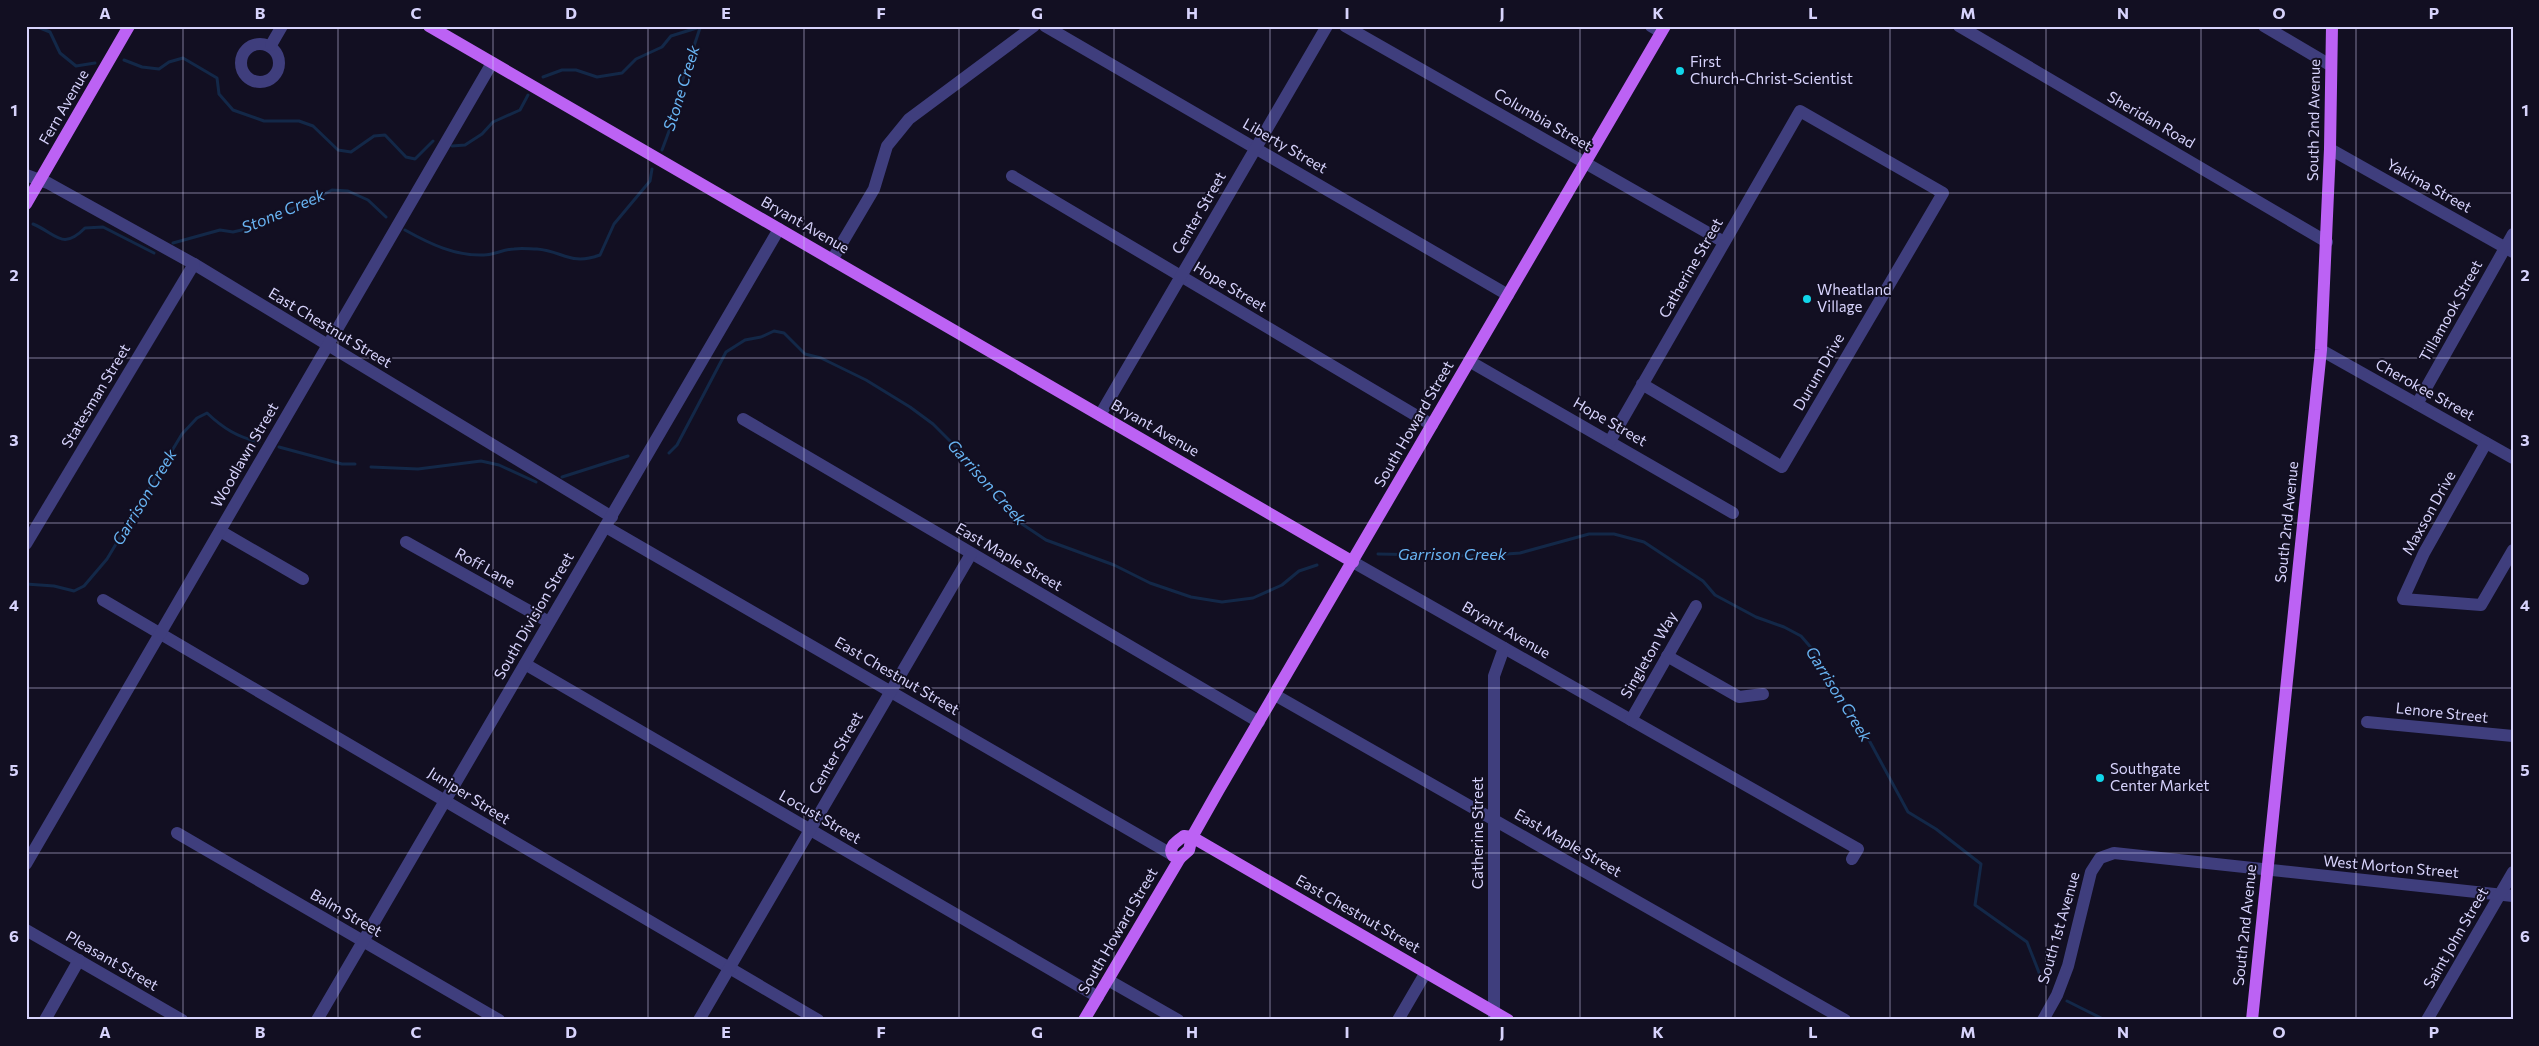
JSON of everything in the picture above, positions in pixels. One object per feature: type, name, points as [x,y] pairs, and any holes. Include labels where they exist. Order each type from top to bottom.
[{"type":"main road","name":"Fern Avenue","points":[[26,204],[129,26]]},
{"type":"main road","name":"South 2nd Avenue","points":[[2252,1020],[2321,350],[2327,242],[2332,26]]},
{"type":"main road","name":"Bryant Avenue","points":[[437,28],[492,63],[1352,562]]},
{"type":"main road","name":"South Howard Street","points":[[1084,1020],[1169,876],[1175,856],[1173,845],[1184,836],[1192,837],[1585,163],[1659,28]]},
{"type":"main road","name":"East Chestnut Street","points":[[1192,837],[1426,972],[1494,1016],[1508,1020]]},
{"type":"street","points":[[271,45],[282,26]]},
{"type":"street","points":[[832,260],[874,189],[887,146],[909,119],[1034,26]]},
{"type":"street","name":"Liberty Street","points":[[1045,26],[1508,295]]},
{"type":"street","name":"Center Street","points":[[1100,415],[1327,26]]},
{"type":"street","name":"Columbia Street","points":[[1345,26],[1724,242]]},
{"type":"street","name":"Sheridan Road","points":[[1959,26],[2327,242]]},
{"type":"street","points":[[2264,26],[2330,64]]},
{"type":"street","name":"Woodlawn Street","points":[[26,864],[492,63]]},
{"type":"street","name":"Catherine Street","points":[[1610,441],[1800,111]]},
{"type":"street","name":"Durum Drive","points":[[1642,384],[1782,467],[1943,193],[1800,111]]},
{"type":"street","name":"Yakima Street","points":[[2330,149],[2509,250]]},
{"type":"street","name":"East Chestnut Street","points":[[26,175],[41,180],[194,264],[609,522],[891,692],[1175,856]]},
{"type":"street","name":"Hope Street","points":[[1012,176],[1432,425]]},
{"type":"street","name":"South Division Street","points":[[317,1020],[779,229]]},
{"type":"street","name":"Tillamook Street","points":[[2416,404],[2509,250],[2513,234]]},
{"type":"street","name":"Statesman Street","points":[[26,544],[194,264]]},
{"type":"street","name":"Cherokee Street","points":[[2321,350],[2513,458]]},
{"type":"street","name":"Hope Street","points":[[1470,361],[1733,512]]},
{"type":"street","name":"East Maple Street","points":[[743,419],[1259,722]]},
{"type":"street","name":"Maxson Drive","points":[[2486,443],[2424,553],[2403,599],[2481,606],[2513,550]]},
{"type":"street","points":[[220,531],[303,579]]},
{"type":"street","name":"Roff Lane","points":[[406,542],[549,622]]},
{"type":"street","name":"Center Street","points":[[699,1020],[971,554]]},
{"type":"street","name":"Bryant Avenue","points":[[1352,562],[1858,850],[1852,859]]},
{"type":"street","name":"Juniper Street","points":[[103,600],[818,1020]]},
{"type":"street","name":"Singleton Way","points":[[1631,720],[1696,606]]},
{"type":"street","name":"Catherine Street","points":[[1494,1016],[1494,676],[1504,648]]},
{"type":"street","points":[[1667,656],[1739,697],[1763,694]]},
{"type":"street","name":"Locust Street","points":[[525,664],[1098,997]]},
{"type":"street","name":"East Maple Street","points":[[1275,695],[1845,1020]]},
{"type":"street","name":"Lenore Street","points":[[2367,722],[2513,736]]},
{"type":"street","name":"Balm Street","points":[[177,833],[500,1020]]},
{"type":"street","name":"West Morton Street","points":[[2114,853],[2267,871],[2507,895]]},
{"type":"street","name":"South 1st Avenue","points":[[2043,1020],[2057,995],[2068,966],[2091,872],[2100,858],[2114,853]]},
{"type":"street","name":"Saint John Street","points":[[2427,1020],[2507,895],[2513,872]]},
{"type":"street","name":"Pleasant Street","points":[[26,930],[182,1020]]},
{"type":"street","points":[[45,1020],[80,960]]},
{"type":"street","points":[[1398,1020],[1426,972]]},
{"type":"street","points":[[1108,980],[1178,1020]]},
{"type":"waterway","points":[[35,26],[50,32],[60,53],[76,66],[95,63]]},
{"type":"waterway","points":[[543,77],[562,70],[576,70],[597,77],[622,73],[636,59],[662,47],[671,36],[700,27]]},
{"type":"waterway","name":"Stone Creek","points":[[662,150],[681,99],[681,85],[700,28]]},
{"type":"waterway","points":[[124,60],[142,67],[159,69],[169,62],[183,58],[217,78],[219,94],[233,110],[264,121],[299,121],[313,126],[338,150],[351,152],[374,136],[385,135],[406,157],[415,159],[433,141]]},
{"type":"waterway","points":[[452,146],[465,145],[482,134],[493,122],[520,110],[528,95]]},
{"type":"waterway","name":"Stone Creek","points":[[405,230],[433,244],[473,255],[492,254],[510,249],[537,249],[567,257],[590,258],[600,255],[614,224],[650,181],[652,169]]},
{"type":"waterway","name":"Stone Creek","points":[[173,243],[220,230],[233,232],[250,228],[262,218],[304,205],[332,190],[348,191],[368,200],[386,217]]},
{"type":"waterway","name":"Stone Creek","points":[[33,224],[54,236],[65,239],[77,235],[85,228],[103,227],[154,253]]},
{"type":"waterway","name":"Garrison Creek","points":[[669,453],[677,445],[726,352],[745,340],[761,337],[774,331],[784,333],[805,354],[821,358],[866,380],[910,407],[933,424],[966,457],[1016,520],[1046,540],[1114,565],[1150,583],[1191,597],[1222,602],[1253,598],[1282,585],[1299,571],[1317,565]]},
{"type":"waterway","name":"Garrison Creek","points":[[26,584],[54,586],[74,591],[84,586],[107,559],[182,434],[197,418],[207,413],[231,431],[259,442]]},
{"type":"waterway","name":"Garrison Creek","points":[[279,447],[342,464],[355,464]]},
{"type":"waterway","name":"Garrison Creek","points":[[562,477],[628,456]]},
{"type":"waterway","name":"Garrison Creek","points":[[371,467],[418,469],[481,461],[499,465],[536,482]]},
{"type":"waterway","name":"Garrison Creek","points":[[1378,554],[1480,556],[1520,553],[1589,534],[1614,534],[1644,542],[1703,581],[1715,595],[1756,617],[1784,627],[1801,636],[1814,651],[1825,674],[1863,729],[1908,812],[1936,829],[1981,864],[1975,905],[2027,942],[2040,975],[2046,980]]},
{"type":"waterway","name":"Garrison Creek","points":[[2067,1001],[2105,1020]]},
{"type":"place","name":"First Church-Christ-Scientist","points":[[1680,71]]},
{"type":"place","name":"Wheatland Village","points":[[1807,299]]},
{"type":"place","name":"Southgate Center Market","points":[[2100,778]]}]
